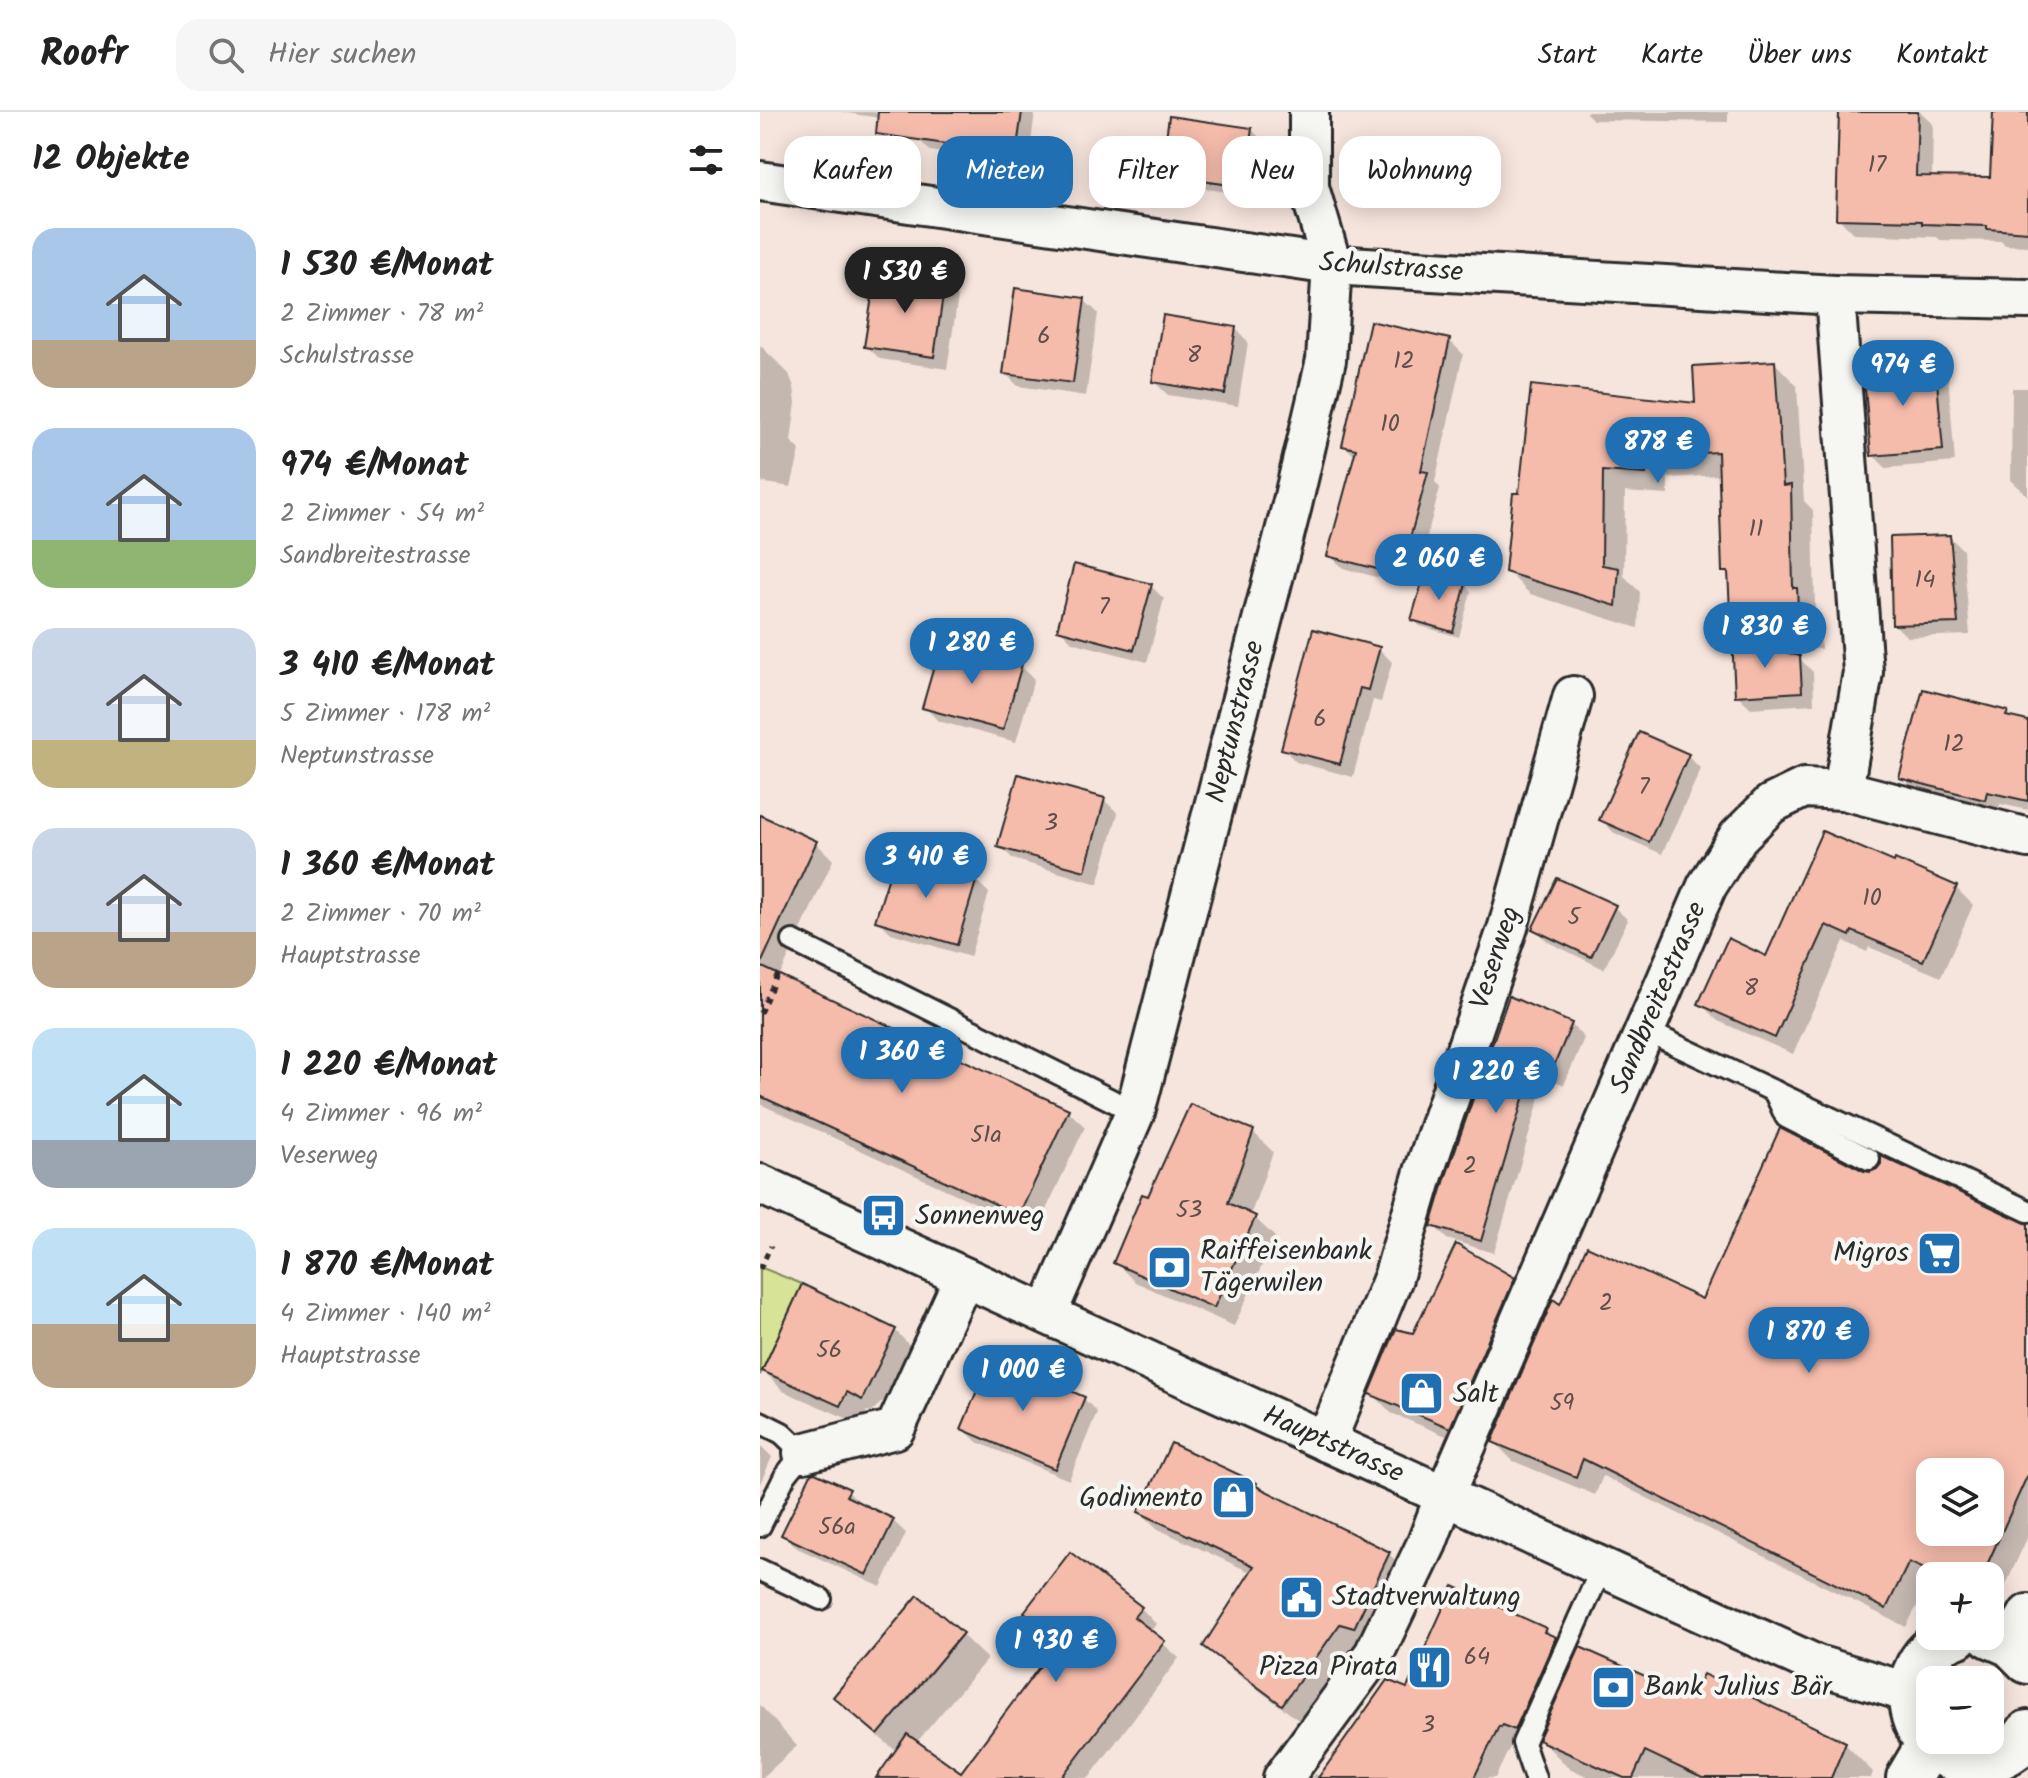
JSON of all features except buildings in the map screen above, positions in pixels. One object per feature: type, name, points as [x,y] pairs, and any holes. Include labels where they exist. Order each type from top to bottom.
[{"type":"street","name":"Neptunstrasse","points":[[1047,1314],[1135,1112],[1289,520],[1326,360],[1332,265],[1309,187],[1309,112]]},
{"type":"street","name":"Schulstrasse","points":[[760,181],[1332,265],[1835,295],[2028,299]]},
{"type":"street","points":[[1835,295],[1863,672],[1843,790]]},
{"type":"street","name":"Veserweg","points":[[1326,1442],[1393,1278],[1424,1172],[1508,927],[1573,696]]},
{"type":"street","name":"Sandbreitestrasse","points":[[1283,1778],[1374,1654],[1427,1543],[1707,886],[1738,837],[1771,804],[1804,788],[1843,790],[2028,838]]},
{"type":"street","name":"Hauptstrasse","points":[[760,1184],[1817,1665],[1910,1693]]},
{"type":"street","points":[[803,1453],[895,1429],[964,1277]]},
{"type":"street","points":[[1932,1650],[1922,1660],[1910,1693],[1918,1729],[1919,1761],[1948,1756],[1969,1762],[1991,1760],[2023,1746]]},
{"type":"lane","points":[[793,941],[1135,1112]]},
{"type":"lane","points":[[1644,1030],[2028,1211]]},
{"type":"lane","points":[[1774,1091],[1786,1117],[1869,1159]]},
{"type":"lane","points":[[760,1422],[782,1433],[803,1453],[785,1476],[760,1526]]},
{"type":"lane","points":[[1535,1778],[1523,1743],[1602,1567]]},
{"type":"lane","points":[[760,1570],[821,1599]]},
{"type":"path","points":[[760,1013],[793,941]]},
{"type":"path","points":[[760,1269],[771,1246]]},
{"type":"green space","points":[[760,1267],[802,1284],[760,1375]]},
{"type":"place","name":"Sonnenweg","points":[[884,1216]]},
{"type":"place","name":"Migros","points":[[1940,1253]]},
{"type":"place","name":"Raiffeisenbank Tägerwilen","points":[[1169,1267]]},
{"type":"place","name":"Salt","points":[[1422,1394]]},
{"type":"place","name":"Godimento","points":[[1234,1498]]},
{"type":"place","name":"Stadtverwaltung","points":[[1301,1597]]},
{"type":"place","name":"Pizza Pirata","points":[[1429,1667]]},
{"type":"place","name":"Bank Julius Bär","points":[[1613,1687]]}]
